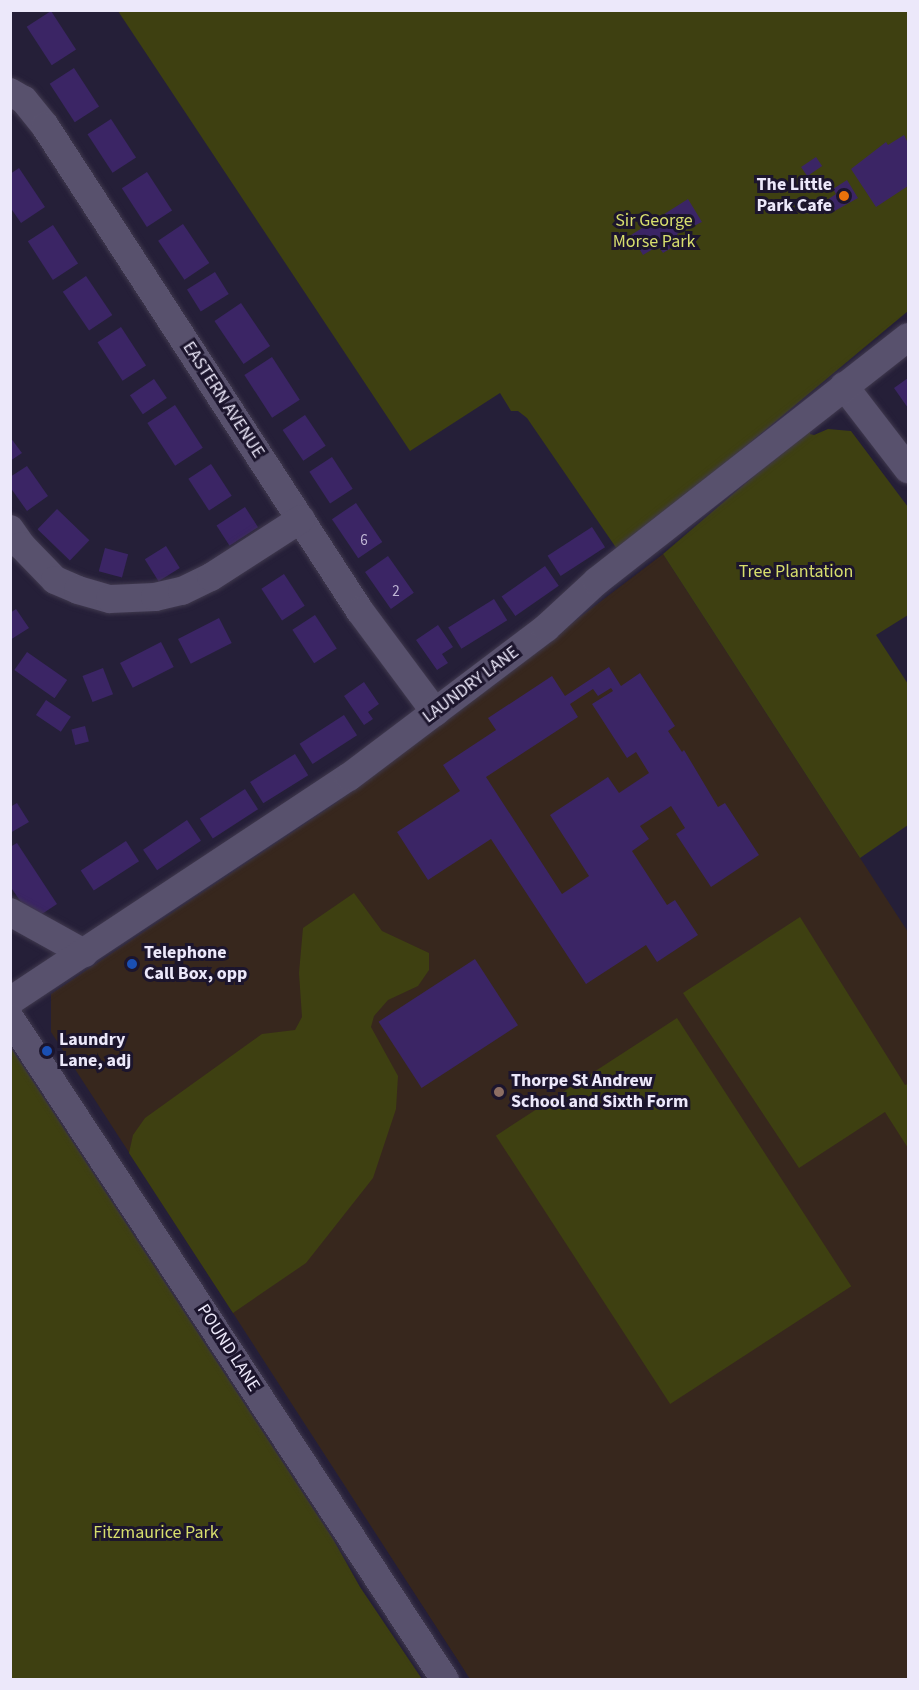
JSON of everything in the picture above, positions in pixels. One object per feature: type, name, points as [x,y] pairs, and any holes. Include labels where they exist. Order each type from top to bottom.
[{"type":"street","name":"EASTERN AVENUE","points":[[10,92],[24,100],[45,126],[360,611],[435,711]]},
{"type":"street","name":"LAUNDRY LANE","points":[[10,1001],[350,777],[546,628],[597,581],[909,337]]},
{"type":"street","points":[[844,386],[909,469]]},
{"type":"street","points":[[10,529],[34,559],[55,580],[78,590],[110,599],[155,597],[182,591],[211,578],[301,519]]},
{"type":"street","points":[[10,912],[84,953]]},
{"type":"street","name":"POUND LANE","points":[[10,1017],[445,1680]]},
{"type":"shaded area","name":"Thorpe St Andrew School and Sixth Form","points":[[663,554],[908,932],[908,1679],[470,1679],[51,1032],[51,994],[336,803]]},
{"type":"green space","name":"Sir George Morse Park","points":[[118,11],[908,11],[908,311],[619,552],[527,418],[518,411],[511,411],[500,393],[410,451]]},
{"type":"green space","name":"Tree Plantation","points":[[810,428],[810,434],[814,435],[828,429],[851,431],[908,507],[908,615],[876,635],[908,684],[908,825],[860,858],[663,554]]},
{"type":"green space","points":[[354,893],[382,931],[429,953],[429,970],[418,986],[388,1000],[374,1016],[371,1027],[398,1076],[396,1109],[373,1178],[306,1263],[233,1313],[129,1153],[133,1135],[145,1118],[262,1034],[295,1030],[302,1017],[299,973],[303,928]]},
{"type":"green space","points":[[800,917],[905,1085],[908,1084],[908,1148],[885,1112],[799,1168],[683,993]]},
{"type":"green space","points":[[677,1018],[851,1286],[670,1404],[496,1136]]},
{"type":"green space","name":"Fitzmaurice Park","points":[[11,1048],[333,1539],[360,1587],[422,1679],[11,1679]]},
{"type":"building","points":[[51,11],[76,50],[52,65],[27,27]]},
{"type":"building","points":[[74,68],[99,107],[75,122],[50,84]]},
{"type":"building","points":[[111,119],[136,158],[113,173],[88,134]]},
{"type":"building","points":[[904,135],[908,143],[908,186],[876,207],[851,169],[886,142],[888,145]]},
{"type":"building","points":[[816,157],[822,166],[807,176],[801,167]]},
{"type":"building","points":[[19,168],[45,207],[21,223],[10,207],[10,174]]},
{"type":"building","points":[[147,172],[172,211],[147,227],[122,188]]},
{"type":"building","name":"The Little Park Cafe","points":[[847,180],[858,198],[831,213],[824,202],[836,194],[833,189]]},
{"type":"building","points":[[688,199],[702,222],[677,234],[681,242],[663,253],[658,246],[643,255],[631,235]]},
{"type":"building","points":[[183,224],[209,263],[184,280],[158,241]]},
{"type":"building","points":[[53,225],[78,264],[53,280],[28,241]]},
{"type":"building","points":[[215,272],[229,294],[201,312],[187,289]]},
{"type":"building","points":[[86,276],[112,315],[89,331],[63,292]]},
{"type":"building","points":[[241,303],[270,346],[244,364],[214,321]]},
{"type":"building","points":[[121,327],[146,366],[123,381],[98,342]]},
{"type":"building","points":[[272,357],[300,400],[272,418],[244,375]]},
{"type":"building","points":[[908,378],[908,408],[894,388]]},
{"type":"building","points":[[154,379],[167,398],[143,414],[130,395]]},
{"type":"building","points":[[175,405],[203,448],[175,466],[147,423]]},
{"type":"building","points":[[305,415],[326,446],[303,461],[283,430]]},
{"type":"building","points":[[10,437],[22,453],[10,461]]},
{"type":"building","points":[[332,457],[353,489],[330,504],[309,472]]},
{"type":"building","points":[[211,464],[232,496],[209,511],[188,479]]},
{"type":"building","points":[[27,466],[48,496],[27,511],[10,487],[10,477]]},
{"type":"building","points":[[356,503],[382,542],[358,558],[332,519]]},
{"type":"building","points":[[245,507],[258,527],[230,546],[216,526]]},
{"type":"building","points":[[57,509],[89,540],[70,560],[38,529]]},
{"type":"building","points":[[592,527],[605,547],[561,576],[548,556]]},
{"type":"building","points":[[166,546],[180,568],[159,581],[145,559]]},
{"type":"building","points":[[105,548],[128,554],[122,577],[99,571]]},
{"type":"building","points":[[388,556],[414,593],[391,609],[365,572]]},
{"type":"building","points":[[545,566],[559,586],[515,616],[502,596]]},
{"type":"building","points":[[284,574],[305,606],[282,621],[261,589]]},
{"type":"building","points":[[494,599],[507,620],[461,649],[448,628]]},
{"type":"building","points":[[16,609],[29,628],[10,640],[10,613]]},
{"type":"building","points":[[315,615],[337,649],[314,663],[292,630]]},
{"type":"building","points":[[219,618],[232,643],[191,664],[178,639]]},
{"type":"building","points":[[438,625],[453,647],[442,654],[448,663],[437,670],[416,640]]},
{"type":"building","points":[[161,642],[174,667],[133,688],[120,663]]},
{"type":"building","points":[[27,652],[67,680],[55,698],[14,670]]},
{"type":"building","points":[[609,667],[621,686],[640,673],[675,726],[668,731],[682,752],[684,750],[718,807],[725,803],[759,855],[711,887],[676,834],[685,828],[671,806],[640,826],[649,839],[632,851],[667,905],[675,900],[698,935],[657,962],[646,945],[586,984],[491,839],[428,880],[397,832],[460,791],[443,765],[496,730],[488,718],[552,676],[565,696]],"holes":[[[611,688],[613,691],[592,704],[627,758],[636,752],[649,773],[619,793],[608,777],[550,815],[589,876],[562,894],[486,777],[578,717],[570,704],[593,689],[598,696]]]},
{"type":"building","points":[[103,668],[113,694],[92,702],[82,676]]},
{"type":"building","points":[[364,682],[379,704],[368,712],[373,719],[364,725],[344,696]]},
{"type":"building","points":[[46,700],[71,717],[61,732],[36,715]]},
{"type":"building","points":[[344,715],[357,735],[313,764],[300,744]]},
{"type":"building","points":[[85,726],[89,742],[75,745],[71,729]]},
{"type":"building","points":[[295,754],[308,775],[263,803],[250,782]]},
{"type":"building","points":[[245,789],[258,809],[213,839],[200,818]]},
{"type":"building","points":[[17,803],[29,822],[10,833],[10,807]]},
{"type":"building","points":[[187,820],[201,841],[157,870],[143,850]]},
{"type":"building","points":[[126,841],[139,861],[94,891],[81,870]]},
{"type":"building","points":[[17,843],[57,904],[33,920],[10,886],[10,847]]},
{"type":"building","points":[[475,959],[518,1025],[422,1088],[379,1022]]},
{"type":"place","name":"The Little Park Cafe","points":[[844,196]]},
{"type":"place","name":"Telephone Call Box, opp","points":[[132,964]]},
{"type":"place","name":"Laundry Lane, adj","points":[[47,1051]]},
{"type":"place","name":"Thorpe St Andrew School and Sixth Form","points":[[499,1092]]}]
